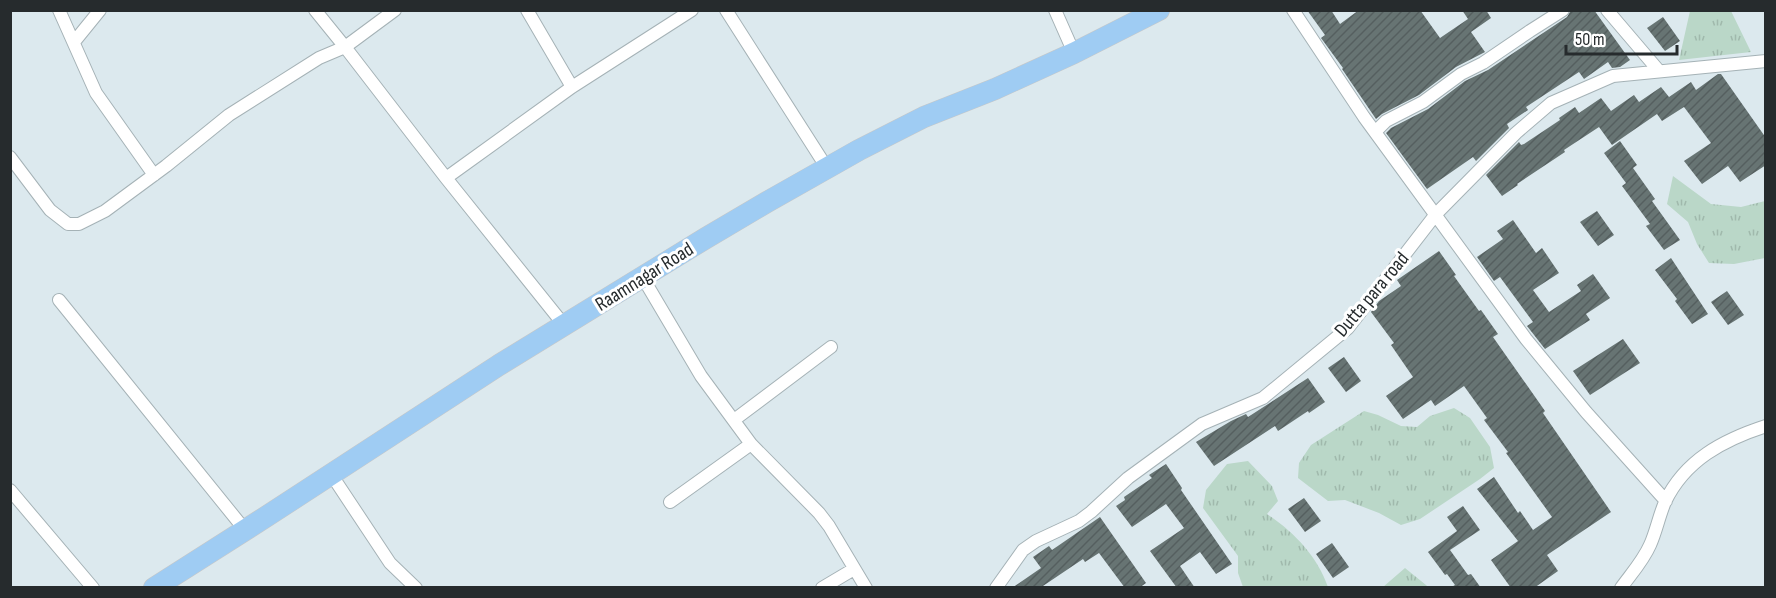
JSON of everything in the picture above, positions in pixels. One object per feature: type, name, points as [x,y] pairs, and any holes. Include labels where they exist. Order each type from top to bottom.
[{"type":"highway","name":"Raamnagar Road","points":[[154,588],[176,582],[245,530],[435,406],[706,238],[827,168],[924,117],[995,89],[1074,53],[1159,10]]},
{"type":"street","points":[[59,10],[96,93],[154,175]]},
{"type":"street","points":[[74,42],[100,10]]},
{"type":"street","points":[[315,10],[564,325]]},
{"type":"street","points":[[10,157],[50,210],[68,224],[79,224],[105,211],[228,115],[319,58],[345,47],[395,10]]},
{"type":"street","points":[[527,10],[572,87]]},
{"type":"street","points":[[446,178],[572,87],[692,10]]},
{"type":"street","points":[[726,10],[827,168]]},
{"type":"street","points":[[1055,10],[1074,53]]},
{"type":"street","points":[[1293,10],[1375,132],[1526,339],[1586,412],[1666,501]]},
{"type":"street","points":[[1375,132],[1386,121],[1423,102],[1461,74],[1483,63],[1563,10]]},
{"type":"street","points":[[1607,10],[1659,72]]},
{"type":"street","name":"Dutta para road","points":[[996,588],[1023,550],[1036,541],[1079,521],[1128,478],[1202,424],[1263,398],[1348,328],[1436,214],[1516,133],[1551,103],[1613,76],[1766,61]]},
{"type":"street","points":[[643,278],[701,376],[751,444],[819,513],[866,588]]},
{"type":"street","points":[[59,300],[245,530]]},
{"type":"street","points":[[734,420],[831,347]]},
{"type":"street","points":[[1621,588],[1650,545],[1666,501],[1683,474],[1694,462],[1721,444],[1766,426]]},
{"type":"street","points":[[670,502],[751,444]]},
{"type":"street","points":[[331,474],[390,563],[416,588]]},
{"type":"street","points":[[10,490],[93,588]]},
{"type":"street","points":[[822,588],[854,569]]},
{"type":"green space","points":[[1690,11],[1731,11],[1751,52],[1679,60]]},
{"type":"green space","points":[[1673,176],[1711,204],[1741,207],[1765,201],[1765,258],[1734,264],[1709,263],[1697,244],[1688,222],[1667,204]]},
{"type":"green space","points":[[1454,408],[1470,418],[1490,447],[1494,468],[1420,519],[1401,525],[1379,513],[1345,500],[1328,501],[1298,478],[1299,463],[1311,445],[1364,411],[1401,426],[1417,427],[1430,416]]},
{"type":"green space","points":[[1248,461],[1272,486],[1278,501],[1267,514],[1286,529],[1311,555],[1328,587],[1243,587],[1238,573],[1238,556],[1203,508],[1206,490],[1227,464]]},
{"type":"green space","points":[[1405,568],[1426,585],[1428,587],[1383,587]]},
{"type":"building","points":[[1307,10],[1331,10],[1340,24],[1359,10],[1420,10],[1440,38],[1468,19],[1462,10],[1486,10],[1491,18],[1471,32],[1485,52],[1456,67],[1419,95],[1376,119],[1321,38],[1325,35]]},
{"type":"building","points":[[1571,10],[1594,10],[1630,60],[1620,67],[1612,68],[1608,62],[1584,79],[1579,72],[1526,107],[1528,110],[1507,124],[1509,128],[1476,161],[1473,157],[1427,189],[1386,133],[1391,128],[1428,109],[1465,81],[1488,70],[1567,17]]},
{"type":"building","points":[[1663,17],[1680,41],[1665,51],[1647,28]]},
{"type":"building","points":[[1721,74],[1766,138],[1766,165],[1740,182],[1728,166],[1702,184],[1684,161],[1711,143],[1684,107],[1662,121],[1657,114],[1612,145],[1599,127],[1502,196],[1486,175],[1519,142],[1521,145],[1524,144],[1575,107],[1579,113],[1601,98],[1611,111],[1634,95],[1639,102],[1661,87],[1669,97],[1691,82],[1696,90]]},
{"type":"building","points":[[1620,141],[1637,165],[1633,168],[1655,199],[1652,201],[1680,240],[1664,250],[1646,226],[1650,224],[1622,186],[1626,183],[1604,153]]},
{"type":"building","points":[[1597,211],[1614,235],[1598,246],[1580,222]]},
{"type":"building","points":[[1513,220],[1536,253],[1542,248],[1559,273],[1533,290],[1549,312],[1581,291],[1577,285],[1593,274],[1610,298],[1586,314],[1590,320],[1545,349],[1527,326],[1533,322],[1500,277],[1494,281],[1477,257],[1503,239],[1497,231]]},
{"type":"building","points":[[1439,251],[1456,275],[1454,276],[1498,334],[1493,337],[1611,512],[1547,555],[1558,571],[1534,588],[1511,588],[1491,560],[1518,541],[1477,489],[1494,477],[1518,513],[1520,511],[1533,530],[1552,517],[1506,453],[1508,452],[1484,420],[1487,418],[1464,386],[1435,406],[1431,400],[1403,419],[1386,396],[1413,377],[1391,345],[1394,343],[1371,312],[1379,301],[1401,286],[1397,280]]},
{"type":"building","points":[[1671,258],[1708,314],[1692,324],[1655,270]]},
{"type":"building","points":[[1727,291],[1744,315],[1728,325],[1711,302]]},
{"type":"building","points":[[1623,339],[1640,363],[1590,395],[1573,371]]},
{"type":"building","points":[[1344,357],[1361,381],[1346,392],[1328,368]]},
{"type":"building","points":[[1308,378],[1325,402],[1278,431],[1275,426],[1214,466],[1196,442],[1231,421],[1246,414],[1248,417]]},
{"type":"building","points":[[1166,464],[1182,488],[1181,490],[1232,564],[1216,574],[1200,552],[1180,566],[1195,588],[1177,588],[1150,551],[1184,528],[1166,504],[1132,527],[1116,506],[1125,500],[1124,497],[1152,478],[1149,475]]},
{"type":"building","points":[[1304,498],[1321,521],[1305,532],[1288,509]]},
{"type":"building","points":[[1463,506],[1480,530],[1450,550],[1468,575],[1471,574],[1481,588],[1450,588],[1455,585],[1428,552],[1457,531],[1447,517]]},
{"type":"building","points":[[1100,517],[1146,583],[1139,588],[1125,588],[1099,553],[1085,562],[1083,559],[1040,588],[1012,588],[1041,568],[1033,557],[1049,546],[1052,550]]},
{"type":"building","points":[[1332,543],[1349,567],[1333,578],[1316,554]]}]
